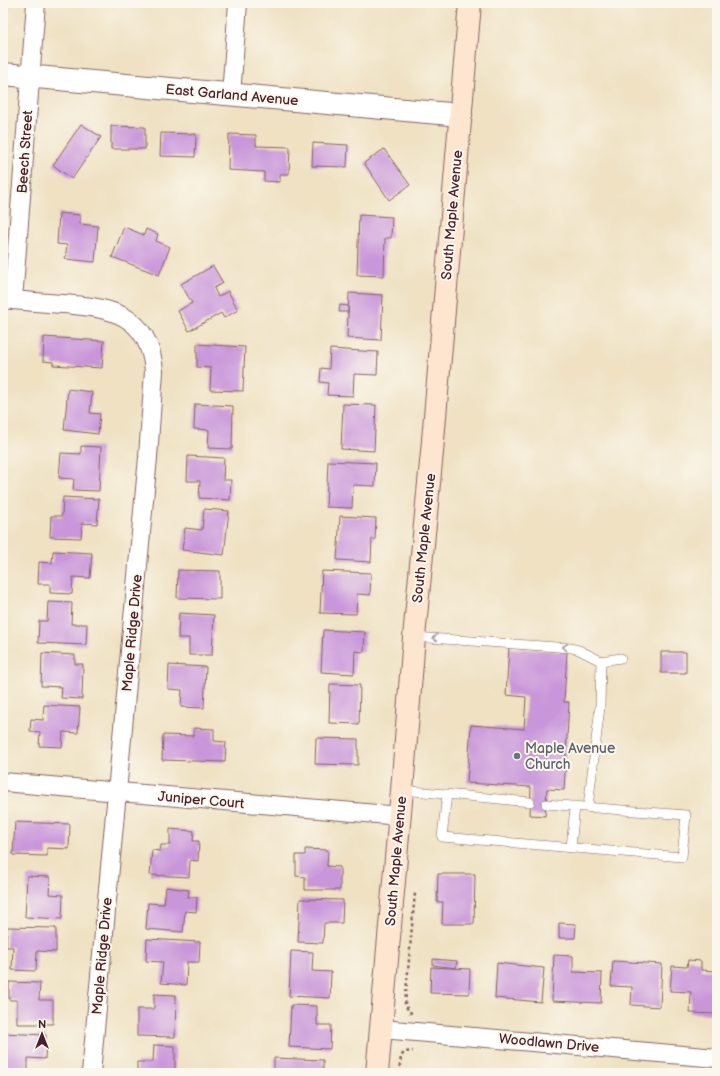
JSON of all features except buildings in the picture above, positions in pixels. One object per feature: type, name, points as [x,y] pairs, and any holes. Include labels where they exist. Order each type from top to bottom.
[{"type":"main road","name":"South Maple Avenue","points":[[377,1073],[470,3]]},
{"type":"street","name":"Beech Street","points":[[8,300],[36,3]]},
{"type":"street","points":[[231,94],[238,3]]},
{"type":"street","name":"East Garland Avenue","points":[[3,74],[461,115]]},
{"type":"street","name":"Maple Ridge Drive","points":[[8,300],[88,306],[115,312],[128,319],[140,330],[148,343],[153,357],[154,371],[148,457],[91,1073]]},
{"type":"street","name":"Juniper Court","points":[[3,782],[400,816]]},
{"type":"street","name":"Woodlawn Drive","points":[[381,1029],[717,1058]]},
{"type":"lane","points":[[414,637],[571,648],[579,650],[601,661],[622,658]]},
{"type":"lane","points":[[588,807],[600,707],[601,661]]},
{"type":"lane","points":[[402,790],[530,802]]},
{"type":"lane","points":[[447,794],[442,837],[682,857],[686,815],[546,804]]},
{"type":"lane","points":[[571,848],[575,806]]},
{"type":"path","points":[[415,893],[405,1004],[409,1012],[416,1015]]},
{"type":"path","points":[[399,1073],[401,1056],[405,1052],[415,1051]]},
{"type":"place","name":"Maple Avenue Church","points":[[517,756]]}]
